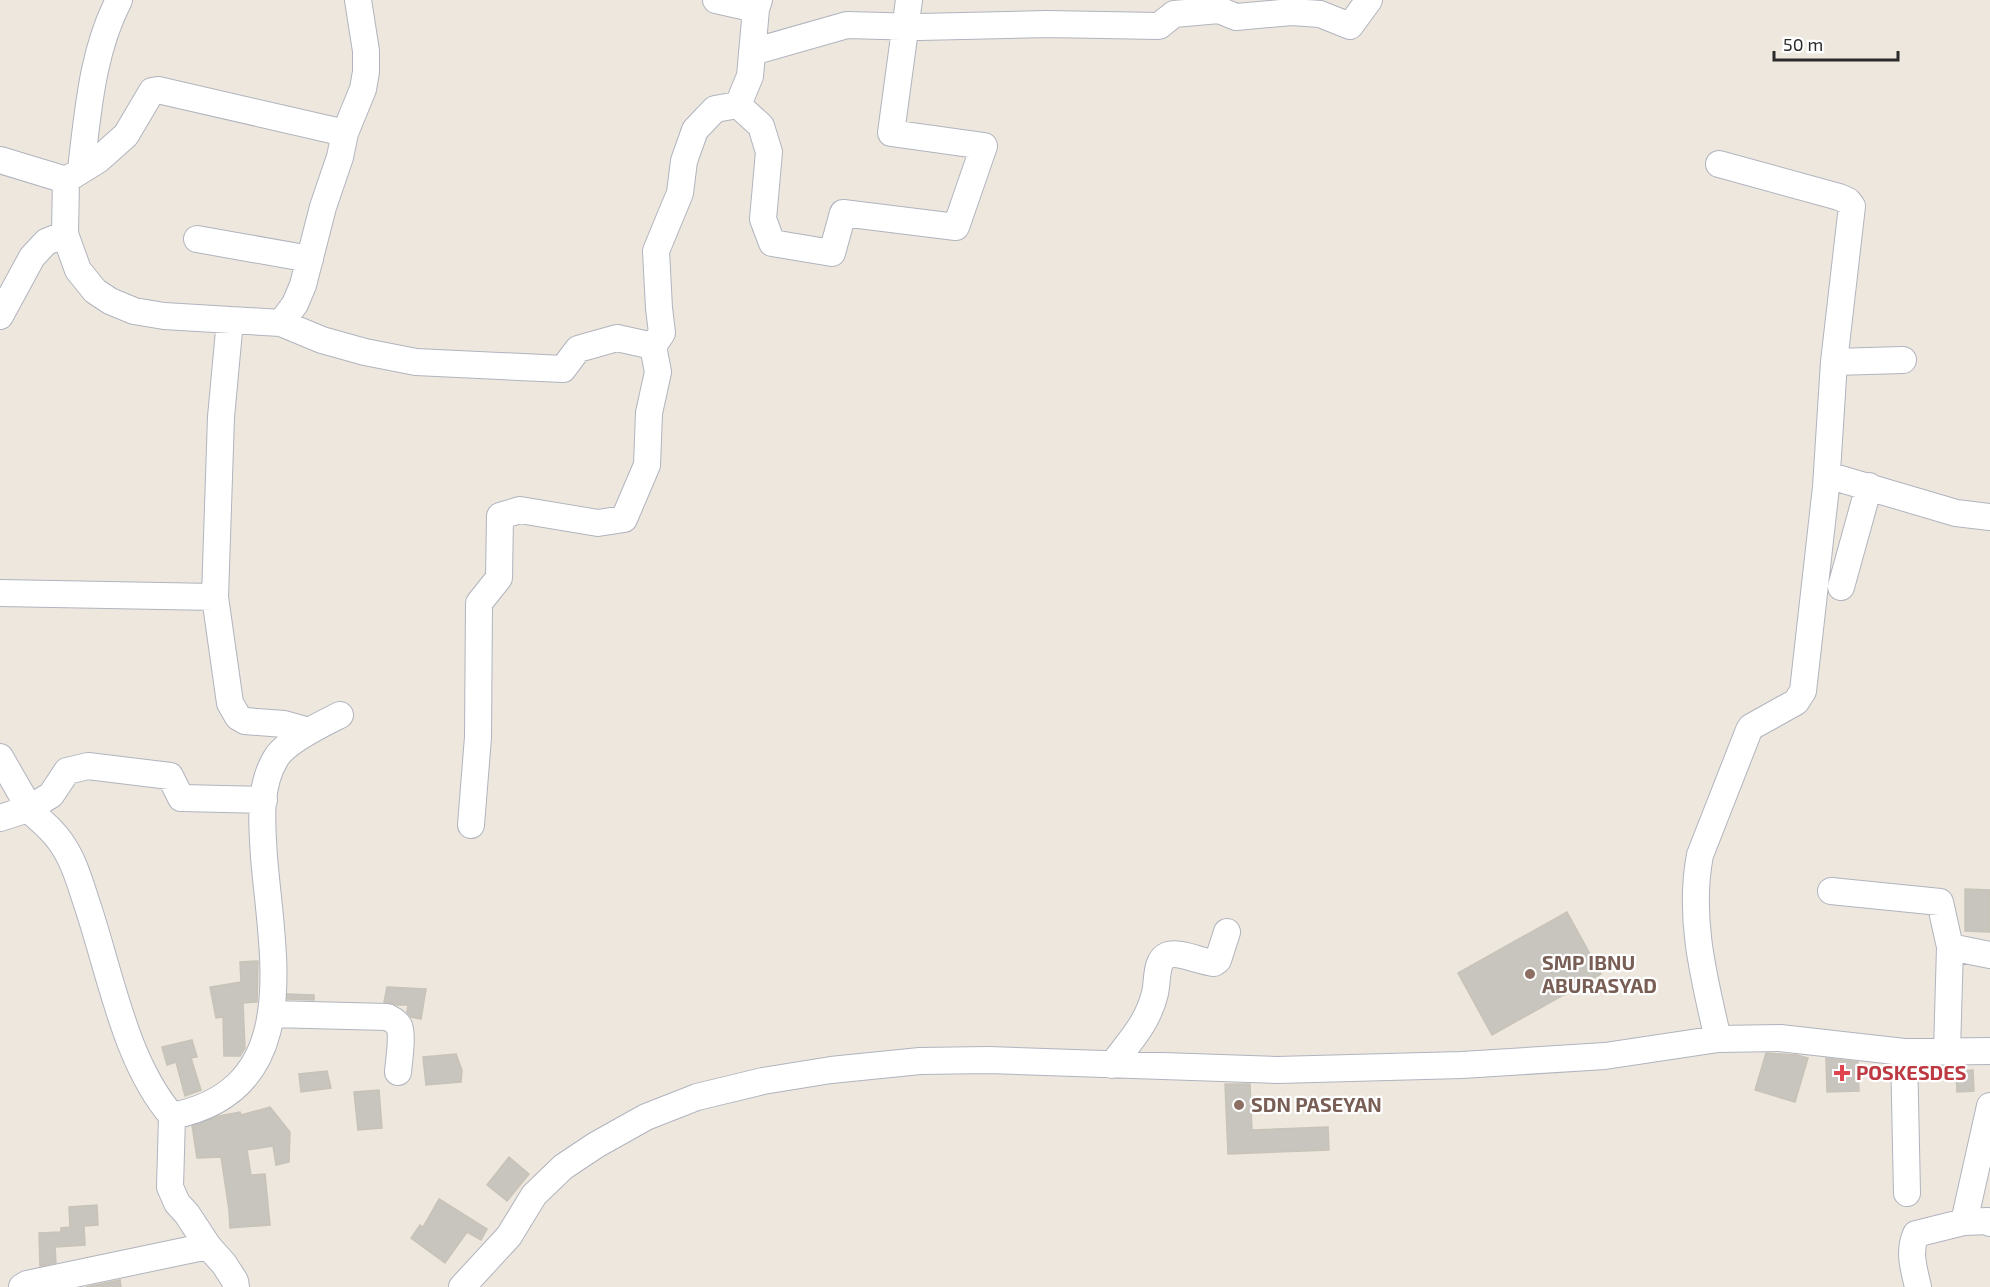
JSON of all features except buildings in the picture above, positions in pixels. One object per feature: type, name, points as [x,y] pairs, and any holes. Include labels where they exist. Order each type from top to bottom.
[{"type":"street","points":[[119,0],[109,19],[100,46],[74,174],[65,234],[78,270],[95,291],[110,301],[134,311],[164,316],[281,323],[322,340],[365,352],[416,362],[563,369],[578,349],[617,338],[653,346]]},
{"type":"street","points":[[716,0],[757,4],[750,76],[738,105]]},
{"type":"street","points":[[738,105],[761,126],[769,152],[763,219],[772,243],[832,253],[843,213],[956,227],[984,146],[891,134],[909,0]]},
{"type":"street","points":[[752,52],[847,25],[906,27],[1046,24],[1159,26],[1174,14],[1219,10],[1236,17],[1292,12],[1320,14],[1350,26],[1369,0]]},
{"type":"street","points":[[281,323],[295,304],[303,285],[345,133],[363,89],[366,72],[365,3]]},
{"type":"street","points":[[0,160],[74,174],[98,160],[126,135],[152,91],[158,90],[345,133]]},
{"type":"street","points":[[471,825],[478,737],[479,603],[499,578],[500,516],[520,510],[598,523],[624,519],[647,465],[649,413],[658,372],[653,346],[662,333],[658,308],[656,251],[680,193],[684,161],[695,130],[715,109],[738,105]]},
{"type":"street","points":[[1718,1039],[1702,968],[1694,903],[1696,876],[1700,855],[1749,730],[1796,702],[1803,691],[1827,475],[1834,362],[1852,210],[1851,202],[1839,197],[1719,164]]},
{"type":"street","points":[[0,316],[32,257],[45,242],[65,234]]},
{"type":"street","points":[[197,238],[310,259]]},
{"type":"street","points":[[231,320],[221,417],[215,597],[230,703],[236,714],[245,721],[284,724],[309,731]]},
{"type":"street","points":[[1834,362],[1904,360]]},
{"type":"street","points":[[1827,475],[1956,513],[1990,517]]},
{"type":"street","points":[[1841,587],[1869,486]]},
{"type":"street","points":[[0,593],[215,597]]},
{"type":"street","points":[[172,1116],[205,1106],[242,1082],[252,1070],[263,1046],[273,1002],[273,964],[261,820],[270,771],[277,756],[309,731],[340,715]]},
{"type":"street","points":[[0,757],[28,809],[60,841],[74,865],[100,942],[121,1017],[157,1099],[172,1116],[170,1187],[177,1203],[235,1281],[236,1287]]},
{"type":"street","points":[[0,818],[28,809],[51,795],[68,771],[88,766],[170,776],[181,798],[264,800]]},
{"type":"street","points":[[1831,891],[1940,902],[1950,947],[1947,1051]]},
{"type":"street","points":[[1112,1065],[1144,1024],[1155,994],[1159,963],[1165,956],[1173,954],[1214,963],[1218,960],[1227,932]]},
{"type":"street","points":[[1950,947],[1990,955]]},
{"type":"street","points":[[271,1014],[387,1017],[394,1020],[400,1027],[398,1072]]},
{"type":"street","points":[[462,1287],[509,1236],[534,1195],[563,1167],[596,1145],[646,1117],[697,1097],[763,1081],[831,1070],[920,1061],[1059,1061],[1112,1065],[1277,1070],[1462,1065],[1605,1056],[1718,1039],[1780,1038],[1904,1052],[1990,1051]]},
{"type":"street","points":[[1904,1052],[1907,1193]]},
{"type":"street","points":[[1964,1222],[1990,1106]]},
{"type":"street","points":[[1918,1287],[1912,1255],[1912,1244],[1916,1234],[1964,1222],[1988,1221],[1990,1223]]},
{"type":"street","points":[[22,1287],[27,1284],[208,1246]]},
{"type":"place","name":"SMP IBNU ABURASYAD","points":[[1530,974]]},
{"type":"place","name":"POSKESDES","points":[[1842,1073]]},
{"type":"place","name":"SDN PASEYAN","points":[[1239,1105]]}]
